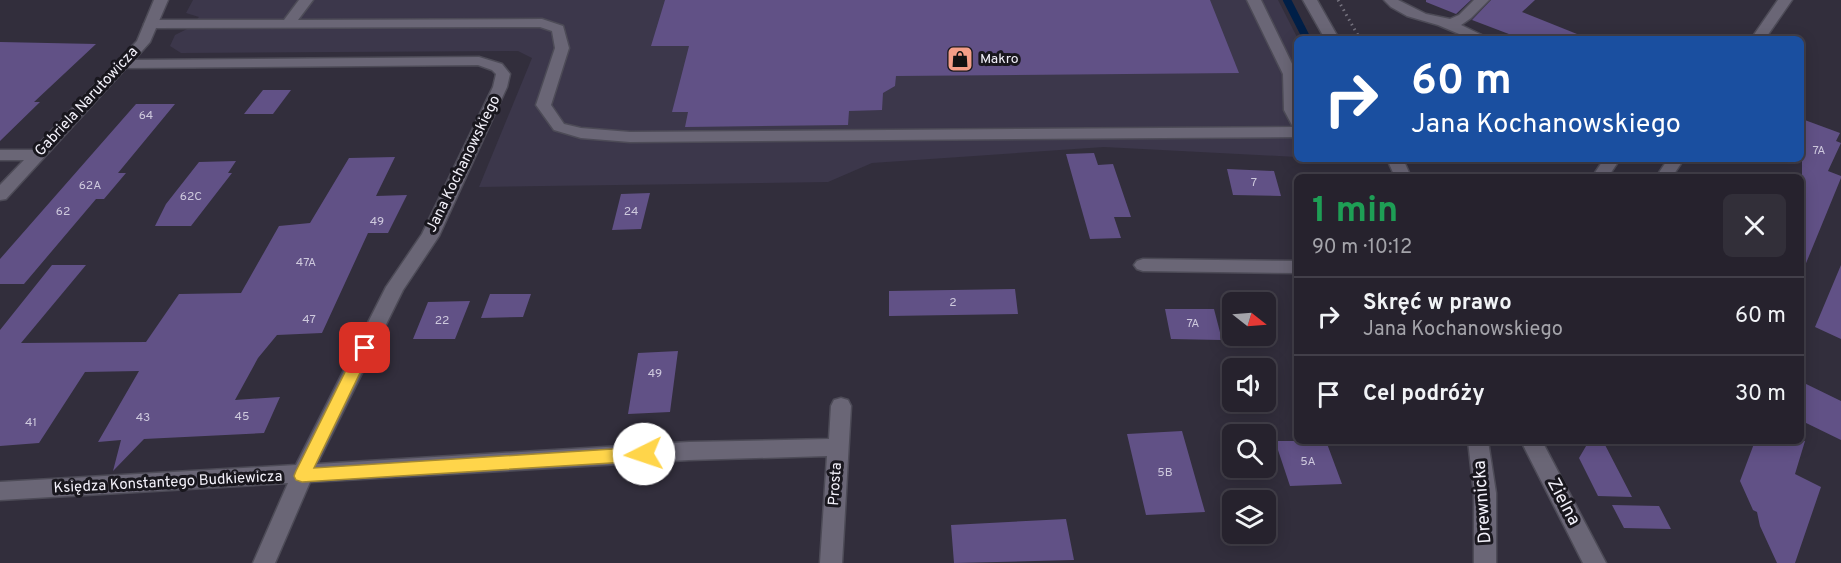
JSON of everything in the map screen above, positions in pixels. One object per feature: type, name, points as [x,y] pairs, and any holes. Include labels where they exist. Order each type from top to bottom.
[{"type":"street","name":"Gabriela Narutowicza","points":[[0,195],[143,42],[161,0]]},
{"type":"street","points":[[288,23],[306,0]]},
{"type":"street","points":[[1254,0],[1290,74],[1294,115]]},
{"type":"street","points":[[1310,0],[1330,36]]},
{"type":"street","points":[[1391,0],[1393,4],[1409,12],[1476,36]]},
{"type":"street","points":[[1441,22],[1458,22],[1482,0]]},
{"type":"street","points":[[1760,36],[1785,0]]},
{"type":"street","points":[[151,24],[542,22],[558,28],[562,48],[543,105],[559,126],[581,133],[630,137],[1294,132]]},
{"type":"street","name":"Jana Kochanowskiego","points":[[122,64],[479,61],[497,67],[503,74],[501,87],[430,236],[395,287],[302,476],[264,563]]},
{"type":"street","points":[[0,154],[38,155]]},
{"type":"street","points":[[1143,265],[1294,267]]},
{"type":"street","name":"Prosta","points":[[831,563],[841,406]]},
{"type":"street","name":"Drewnicka","points":[[1478,444],[1485,493],[1485,563]]},
{"type":"street","name":"Zielna","points":[[1533,444],[1595,563]]},
{"type":"street","name":"Księdza Konstantego Budkiewicza","points":[[0,492],[302,476],[644,454],[839,447]]},
{"type":"path","points":[[1338,0],[1358,36]]},
{"type":"shaded area","points":[[193,0],[1278,0],[1296,36],[1294,36],[1294,157],[1104,147],[872,163],[828,182],[479,187],[532,58],[518,51],[181,53],[170,46],[175,35],[189,28],[199,17],[186,13]]},
{"type":"building","name":"Makro","points":[[665,0],[1210,0],[1239,73],[896,76],[895,86],[883,93],[882,110],[849,111],[848,125],[685,127],[688,112],[672,112],[689,46],[651,46]]},
{"type":"building","points":[[1426,0],[1471,0],[1456,14],[1426,2]]},
{"type":"building","points":[[1491,0],[1535,0],[1522,12],[1582,36],[1514,36],[1472,20]]},
{"type":"building","points":[[0,42],[96,44],[34,102],[40,102],[0,141]]},
{"type":"building","points":[[263,90],[291,90],[273,114],[244,114]]},
{"type":"building","points":[[136,104],[175,104],[118,173],[126,173],[104,199],[96,199],[24,284],[0,284],[0,259]]},
{"type":"building","points":[[1804,120],[1840,133],[1836,141],[1841,143],[1828,171],[1841,178],[1804,268],[1804,174],[1802,174]]},
{"type":"building","points":[[1094,153],[1098,165],[1113,164],[1131,217],[1114,217],[1121,238],[1090,239],[1066,154]]},
{"type":"building","points":[[395,157],[376,196],[407,195],[388,233],[368,233],[322,333],[277,335],[258,358],[235,400],[280,397],[264,433],[144,439],[113,471],[121,440],[98,442],[139,371],[85,372],[39,443],[0,446],[0,330],[52,265],[86,265],[21,343],[146,342],[179,294],[241,293],[279,226],[310,223],[349,158]]},
{"type":"building","points":[[236,161],[228,173],[232,173],[191,226],[155,226],[166,204],[199,162]]},
{"type":"building","points":[[1227,169],[1274,171],[1281,196],[1233,195]]},
{"type":"building","points":[[650,193],[641,229],[612,230],[621,194]]},
{"type":"building","points":[[1841,265],[1841,339],[1815,327]]},
{"type":"building","points":[[1015,289],[1018,314],[889,316],[889,291]]},
{"type":"building","points":[[490,294],[531,294],[523,317],[481,318]]},
{"type":"building","points":[[470,301],[455,339],[413,339],[428,302]]},
{"type":"building","points":[[1165,309],[1214,309],[1222,340],[1171,339]]},
{"type":"building","points":[[678,351],[670,412],[628,414],[638,353]]},
{"type":"building","points":[[1804,383],[1841,401],[1841,440],[1804,422]]},
{"type":"building","points":[[1182,431],[1205,512],[1146,515],[1127,434]]},
{"type":"building","points":[[1276,441],[1294,441],[1294,444],[1327,444],[1342,484],[1290,486]]},
{"type":"building","points":[[1805,441],[1795,474],[1821,487],[1795,563],[1777,563],[1760,526],[1757,512],[1753,510],[1740,481],[1754,444],[1804,444]]},
{"type":"building","points":[[1587,444],[1605,444],[1632,497],[1598,496],[1579,458]]},
{"type":"building","points":[[1612,505],[1659,506],[1671,529],[1624,528]]},
{"type":"building","points":[[1066,519],[1074,560],[954,563],[951,525]]},
{"type":"waterway","points":[[1287,0],[1305,36]]},
{"type":"place","name":"Makro","points":[[960,59]]},
{"type":"route","points":[[365,348],[302,476],[644,454]]}]
